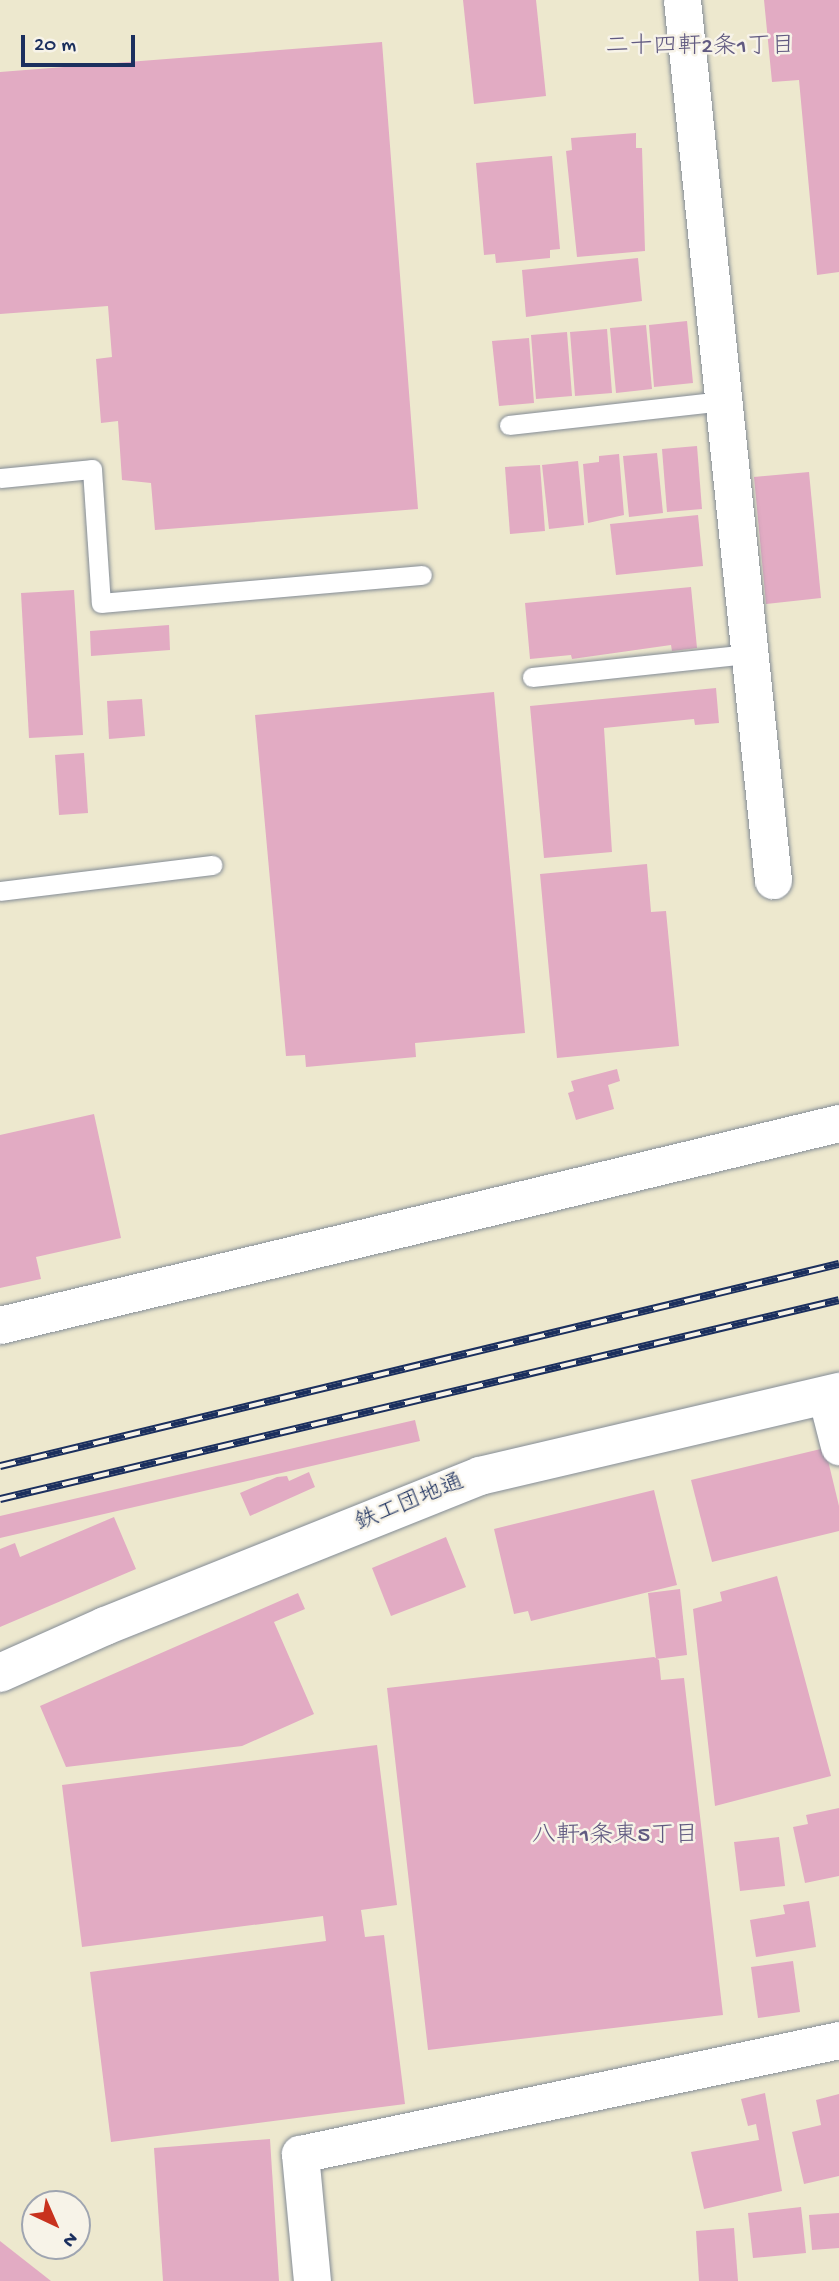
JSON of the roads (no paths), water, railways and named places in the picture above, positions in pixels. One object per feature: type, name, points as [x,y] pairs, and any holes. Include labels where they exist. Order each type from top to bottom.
[{"type":"street","points":[[682,0],[772,880]]},
{"type":"street","points":[[0,1325],[839,1123]]},
{"type":"street","points":[[833,1394],[839,1447]]},
{"type":"street","name":"鉄工団地通","points":[[0,1673],[105,1626],[480,1476],[833,1394]]},
{"type":"street","points":[[312,2281],[300,2154],[839,2040]]},
{"type":"lane","points":[[509,425],[723,401]]},
{"type":"lane","points":[[0,478],[92,469],[101,603],[422,575]]},
{"type":"lane","points":[[532,677],[749,654]]},
{"type":"lane","points":[[0,891],[212,865]]},
{"type":"railway","points":[[0,1466],[839,1264]]},
{"type":"railway","points":[[0,1499],[839,1300]]},
{"type":"district","name":"二十四軒2条1丁目","points":[[700,48]]},
{"type":"district","name":"八軒1条東5丁目","points":[[615,1837]]}]
